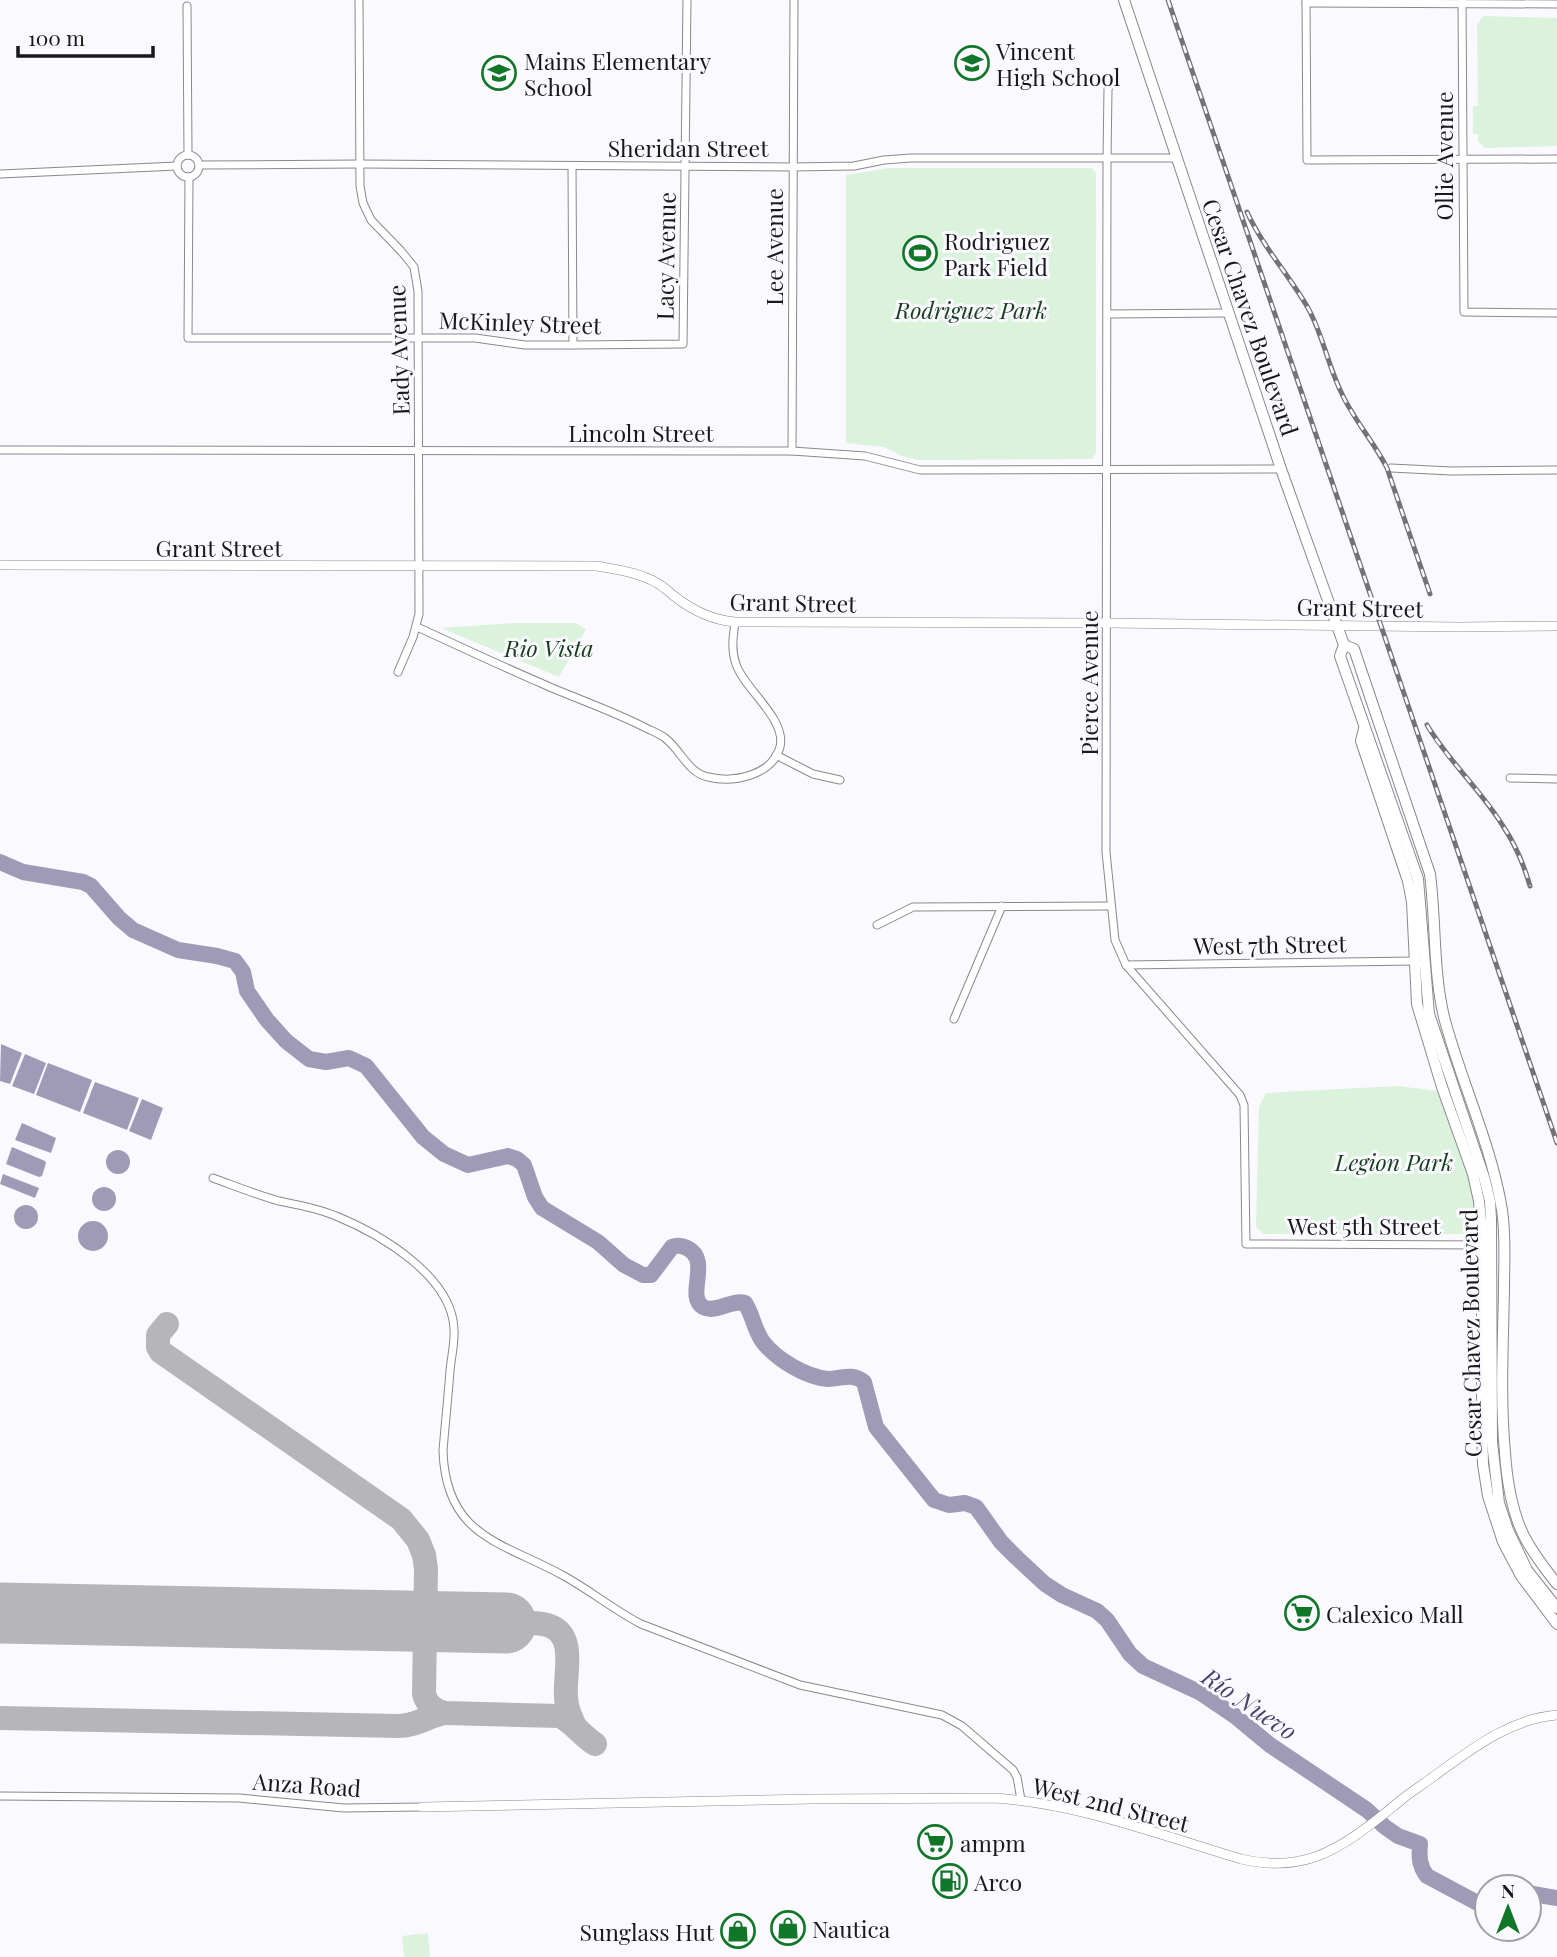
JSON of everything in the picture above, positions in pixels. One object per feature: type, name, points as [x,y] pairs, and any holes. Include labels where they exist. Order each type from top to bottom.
[{"type":"main road","name":"Cesar Chavez Boulevard","points":[[1124,0],[1227,313],[1344,646],[1340,656],[1418,879],[1429,1014],[1490,1201],[1492,1442],[1499,1503],[1508,1531],[1527,1570],[1557,1608]]},
{"type":"main road","name":"Cesar Chavez Boulevard","points":[[1344,646],[1354,649],[1430,874],[1442,1006],[1491,1158],[1504,1225],[1502,1419],[1507,1478],[1524,1536],[1557,1584]]},
{"type":"main road","points":[[1364,726],[1362,741],[1411,892],[1417,1004],[1442,1087],[1473,1174],[1479,1201],[1483,1245],[1483,1464],[1488,1496],[1503,1542],[1515,1566],[1557,1625]]},
{"type":"street","name":"Eady Avenue","points":[[359,0],[360,186],[363,203],[371,220],[414,267],[418,291],[420,566],[417,627],[398,672]]},
{"type":"street","name":"Lacy Avenue","points":[[683,344],[687,0]]},
{"type":"street","name":"Lee Avenue","points":[[792,451],[794,0]]},
{"type":"street","points":[[1557,4],[1306,1],[1307,160],[1557,159]]},
{"type":"street","name":"Ollie Avenue","points":[[1462,2],[1464,312],[1557,313]]},
{"type":"street","points":[[187,6],[188,155]]},
{"type":"street","name":"Pierce Avenue","points":[[1114,78],[1108,89],[1107,158],[1106,852],[1111,906],[1115,940],[1126,965],[1240,1095],[1244,1105],[1246,1244]]},
{"type":"street","points":[[188,155],[195,157],[200,165],[197,174],[189,177],[180,174],[177,166],[180,158],[188,155]]},
{"type":"street","name":"Sheridan Street","points":[[200,165],[793,167],[854,166],[911,158],[1175,158]]},
{"type":"street","points":[[0,174],[177,166]]},
{"type":"street","points":[[572,166],[573,345]]},
{"type":"street","name":"McKinley Street","points":[[189,177],[188,338],[475,338],[525,345],[683,344]]},
{"type":"street","points":[[1108,314],[1227,313]]},
{"type":"street","name":"Lincoln Street","points":[[0,450],[792,451],[865,456],[920,470],[1281,469]]},
{"type":"street","points":[[1391,468],[1451,471],[1557,470]]},
{"type":"street","name":"Grant Street","points":[[0,565],[597,566],[630,572],[657,583],[703,615],[719,621],[735,622],[1557,626]]},
{"type":"street","points":[[417,627],[644,726],[666,739],[693,769],[704,776],[741,778],[758,772],[769,763],[780,746],[778,730],[769,713],[736,666],[732,650],[735,622]]},
{"type":"street","points":[[776,755],[813,774],[840,780]]},
{"type":"street","points":[[1510,778],[1557,779]]},
{"type":"street","points":[[877,925],[913,906],[1111,906]]},
{"type":"street","points":[[954,1018],[1002,906]]},
{"type":"street","name":"West 7th Street","points":[[1126,965],[1415,961]]},
{"type":"street","points":[[213,1178],[337,1216],[387,1242],[430,1276],[443,1292],[450,1306],[454,1329],[444,1439],[447,1486],[466,1520],[479,1533],[497,1545],[562,1575],[641,1624],[800,1685],[942,1715],[955,1721],[1013,1770],[1021,1800]]},
{"type":"street","name":"West 5th Street","points":[[1246,1244],[1483,1245]]},
{"type":"street","name":"West 2nd Street","points":[[610,1803],[957,1797],[1021,1800],[1089,1813],[1241,1859],[1259,1863],[1295,1862],[1315,1857],[1360,1832],[1499,1732],[1535,1718],[1557,1715]]},
{"type":"street","name":"Anza Road","points":[[0,1796],[239,1798],[344,1808],[610,1803]]},
{"type":"green space","points":[[1483,16],[1557,18],[1557,146],[1485,148],[1478,141],[1478,134],[1473,134],[1473,106],[1478,106],[1477,25]]},
{"type":"green space","name":"Rodriguez Park","points":[[889,168],[1092,168],[1096,173],[1096,453],[1092,459],[918,460],[884,447],[846,443],[846,175]]},
{"type":"green space","name":"Rio Vista","points":[[514,623],[575,623],[586,629],[559,677],[441,628]]},
{"type":"green space","name":"Legion Park","points":[[1397,1086],[1448,1092],[1478,1176],[1489,1217],[1480,1234],[1263,1234],[1256,1227],[1259,1107],[1266,1093]]},
{"type":"green space","points":[[428,1933],[430,1957],[404,1957],[402,1936]]},
{"type":"shaded area","points":[[1,1044],[22,1053],[10,1084],[0,1081]]},
{"type":"shaded area","points":[[25,1054],[46,1063],[34,1094],[12,1086]]},
{"type":"shaded area","points":[[48,1063],[92,1080],[80,1112],[36,1095]]},
{"type":"shaded area","points":[[95,1082],[139,1098],[127,1130],[83,1113]]},
{"type":"shaded area","points":[[142,1099],[163,1108],[151,1140],[129,1131]]},
{"type":"shaded area","points":[[22,1123],[56,1138],[51,1153],[15,1140]]},
{"type":"shaded area","points":[[12,1147],[45,1161],[42,1176],[6,1164]]},
{"type":"shaded area","points":[[118,1150],[127,1153],[130,1162],[127,1171],[118,1174],[109,1171],[106,1162],[109,1153]]},
{"type":"shaded area","points":[[3,1174],[39,1188],[35,1198],[0,1184]]},
{"type":"shaded area","points":[[104,1187],[113,1190],[116,1199],[113,1208],[104,1211],[95,1208],[92,1199],[95,1190]]},
{"type":"shaded area","points":[[26,1205],[35,1208],[38,1217],[35,1226],[26,1229],[17,1226],[14,1217],[17,1208]]},
{"type":"shaded area","points":[[93,1221],[104,1225],[108,1236],[104,1247],[93,1251],[82,1247],[78,1236],[82,1225]]},
{"type":"waterway","name":"Río Nuevo","points":[[0,862],[23,872],[83,882],[91,886],[133,930],[178,950],[235,961],[243,972],[247,991],[267,1020],[286,1041],[309,1059],[326,1062],[349,1058],[366,1066],[423,1137],[444,1154],[468,1165],[508,1156],[517,1159],[524,1165],[535,1197],[542,1208],[598,1242],[624,1265],[643,1275],[651,1275],[672,1247],[687,1248],[698,1261],[696,1295],[703,1307],[713,1309],[745,1303],[763,1342],[784,1361],[819,1378],[851,1377],[864,1382],[876,1427],[934,1500],[949,1505],[965,1503],[976,1507],[1001,1542],[1017,1558],[1045,1584],[1097,1611],[1107,1620],[1130,1654],[1143,1666],[1201,1693],[1270,1745],[1367,1810],[1398,1836],[1420,1844],[1420,1861],[1427,1876],[1473,1901]]},
{"type":"waterway","name":"Río Nuevo","points":[[1543,1896],[1557,1898]]},
{"type":"taxiway","points":[[167,1324],[158,1335],[161,1352],[401,1519],[418,1540],[426,1569],[424,1694],[432,1707],[445,1713],[560,1716],[595,1744]]},
{"type":"taxiway","points":[[0,1622],[14,1615],[29,1614]]},
{"type":"taxiway","points":[[506,1623],[545,1624],[564,1638],[567,1657],[566,1700],[576,1728]]},
{"type":"taxiway","points":[[0,1718],[398,1726],[445,1713]]},
{"type":"runway","points":[[0,1613],[506,1623]]},
{"type":"railway","points":[[1168,0],[1557,1143]]},
{"type":"railway","points":[[1247,212],[1308,308],[1342,394],[1387,468],[1430,594]]},
{"type":"railway","points":[[1427,725],[1503,826],[1519,855],[1530,886]]},
{"type":"place","name":"Vincent High School","points":[[972,63]]},
{"type":"place","name":"Mains Elementary School","points":[[499,73]]},
{"type":"place","name":"Rodriguez Park Field","points":[[920,253]]},
{"type":"place","name":"Calexico Mall","points":[[1302,1613]]},
{"type":"place","name":"ampm","points":[[935,1842]]},
{"type":"place","name":"Arco","points":[[950,1881]]},
{"type":"place","name":"Nautica","points":[[788,1928]]},
{"type":"place","name":"Sunglass Hut","points":[[738,1931]]}]
